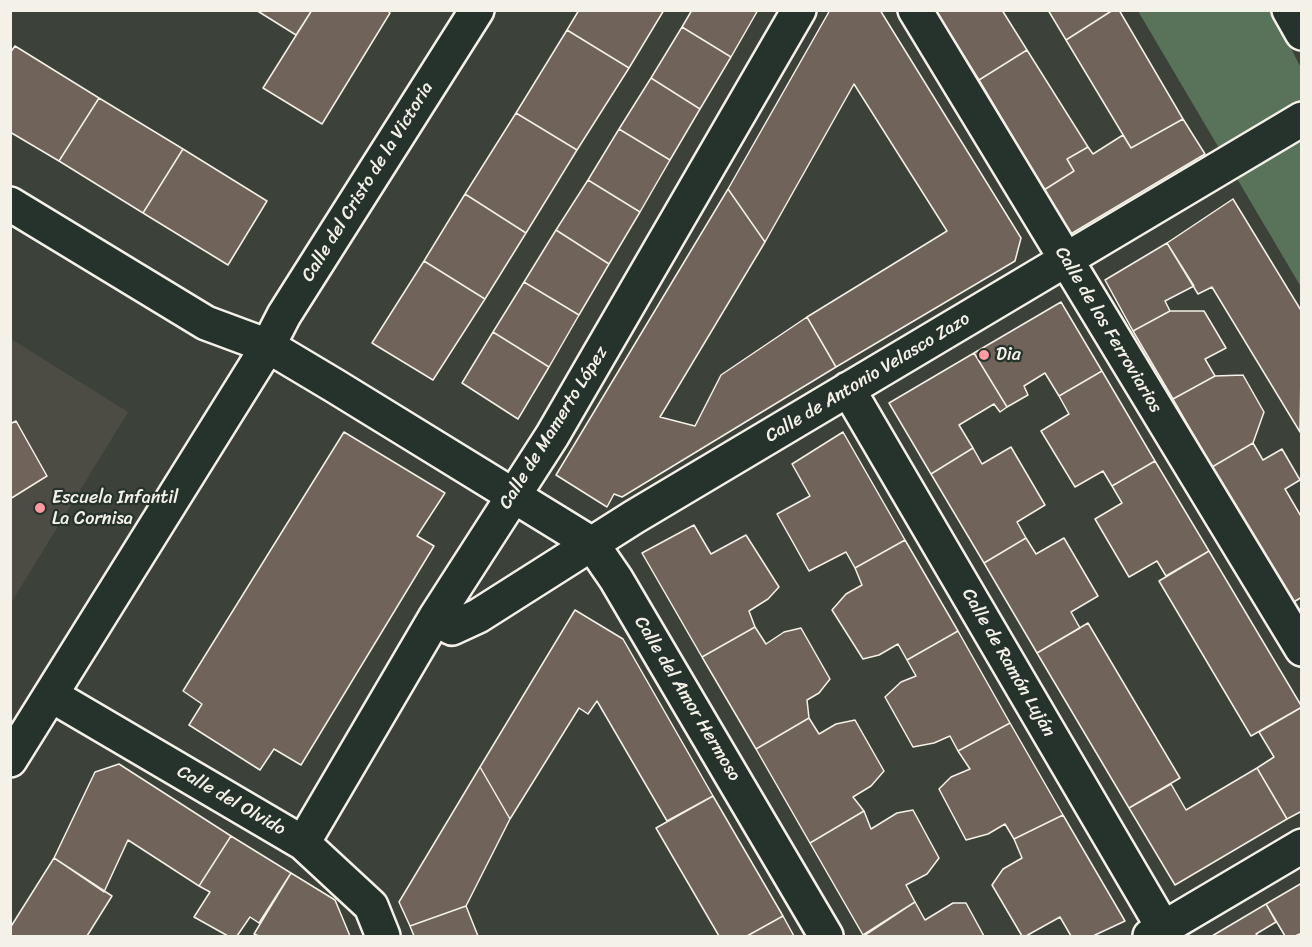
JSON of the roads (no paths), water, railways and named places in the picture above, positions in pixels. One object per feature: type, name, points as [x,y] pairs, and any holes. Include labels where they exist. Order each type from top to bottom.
[{"type":"street","name":"Calle de Mamerto López","points":[[303,843],[435,618],[552,436],[799,10]]},
{"type":"street","name":"Calle de los Ferroviarios","points":[[915,10],[1302,650]]},
{"type":"street","points":[[1289,10],[1302,33]]},
{"type":"street","name":"Calle del Cristo de la Victoria","points":[[10,760],[268,346],[290,306],[470,13]]},
{"type":"street","name":"Calle de Antonio Velasco Zazo","points":[[435,618],[452,628],[478,616],[848,389],[1302,119]]},
{"type":"street","points":[[10,204],[206,323],[268,346],[513,495]]},
{"type":"street","name":"Calle de Ramón Luján","points":[[848,389],[1160,934]]},
{"type":"street","name":"Calle del Amor Hermoso","points":[[513,495],[592,544],[616,579],[826,936]]},
{"type":"street","name":"Calle del Olvido","points":[[51,695],[303,843],[372,906],[383,936]]},
{"type":"street","points":[[1160,934],[1302,846]]},
{"type":"place","name":"Dia","points":[[984,355]]},
{"type":"place","name":"Escuela Infantil La Cornisa","points":[[40,508]]}]
